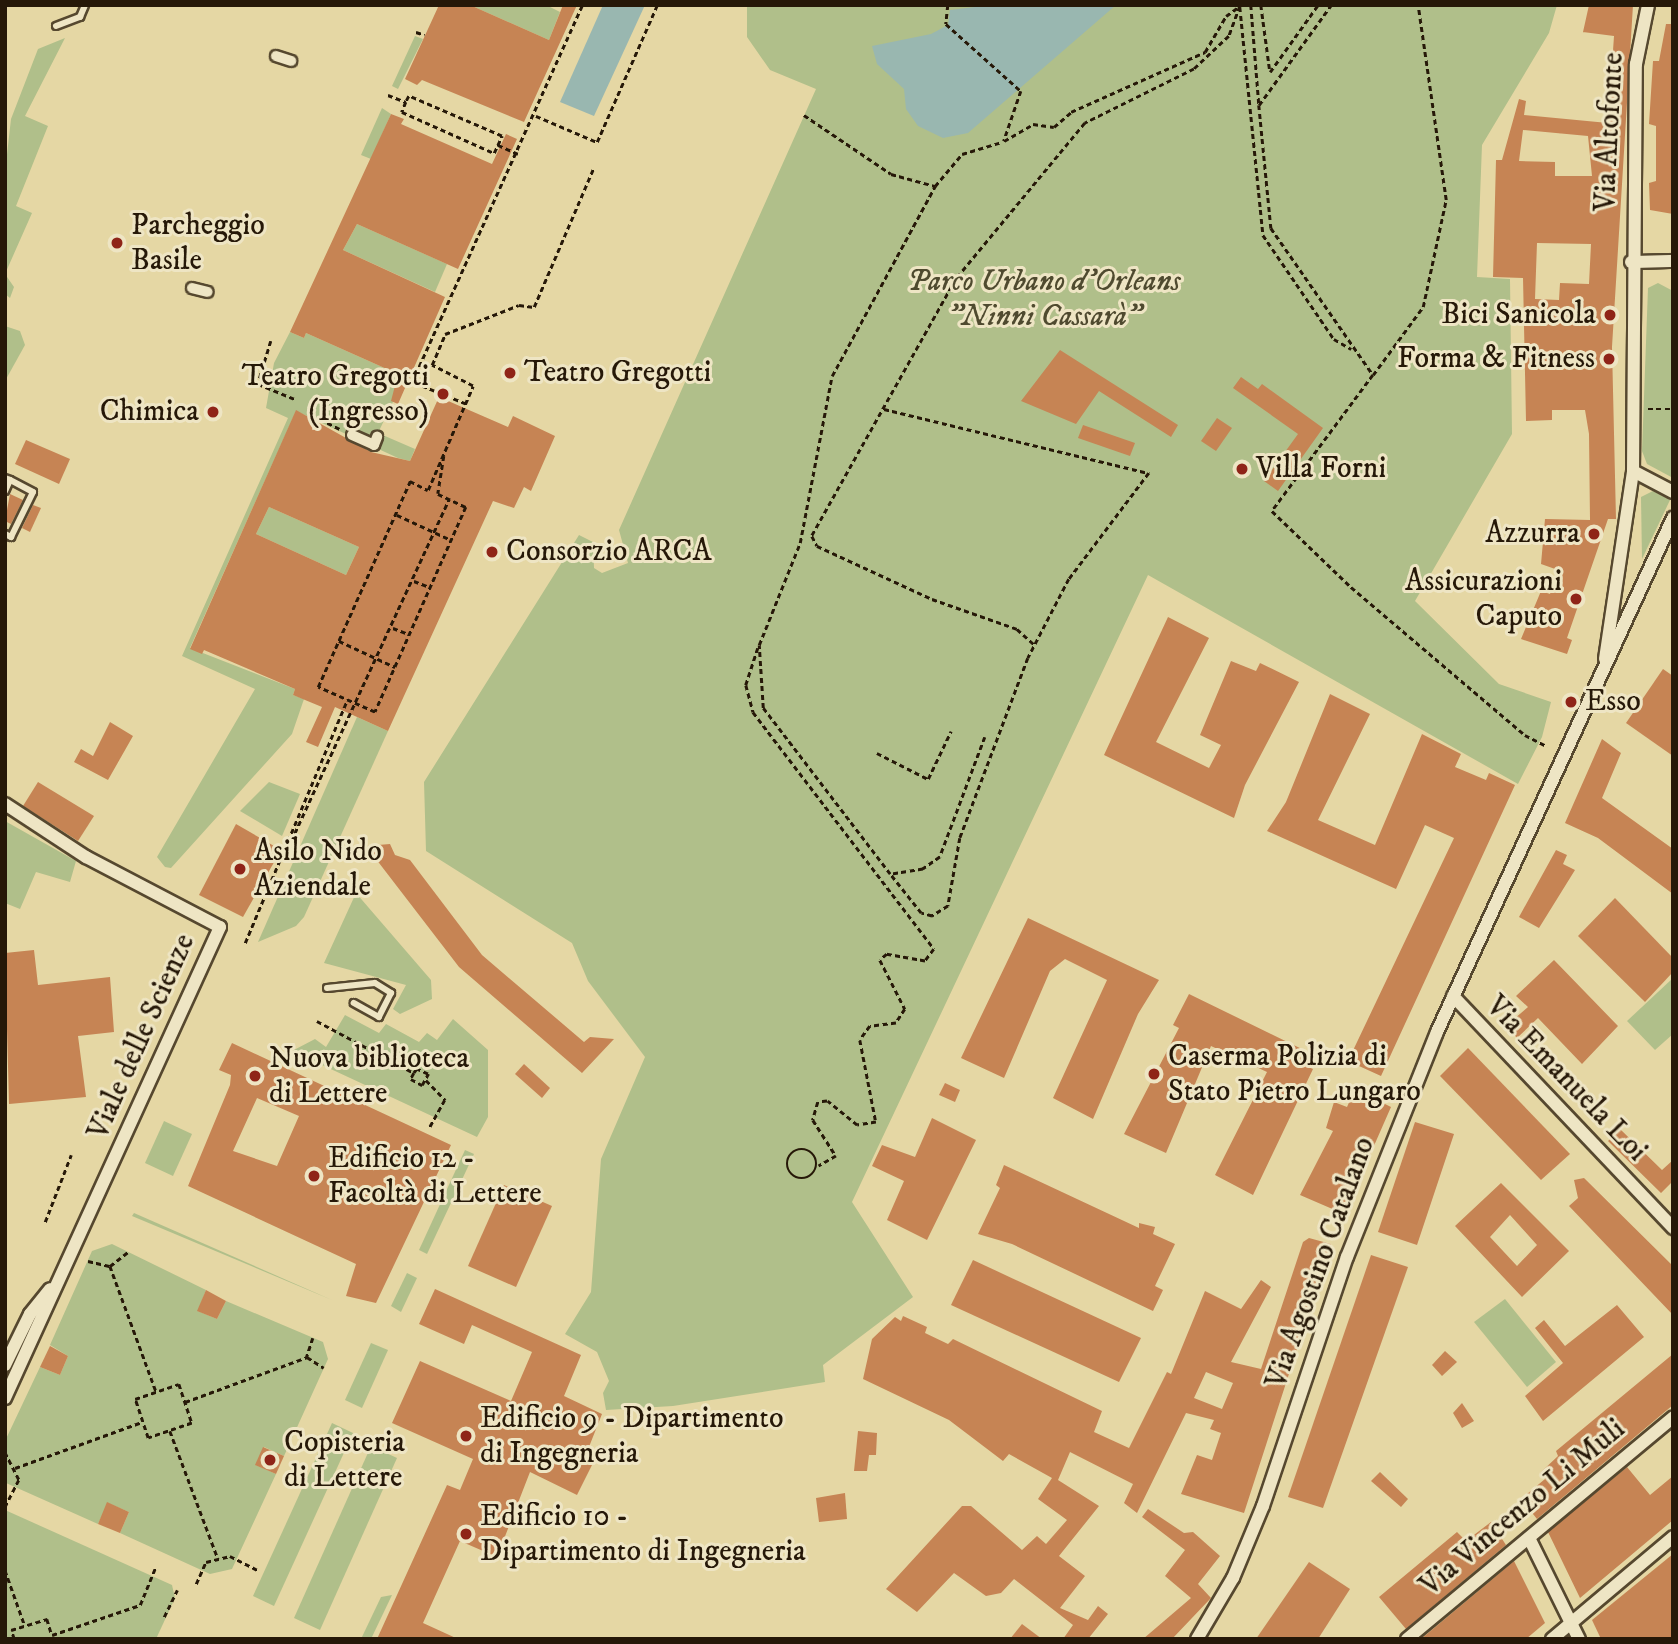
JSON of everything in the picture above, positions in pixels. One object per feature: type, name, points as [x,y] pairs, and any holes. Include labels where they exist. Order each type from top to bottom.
[{"type":"street","name":"Via Altofonte","points":[[1602,676],[1633,471],[1631,262],[1636,64],[1648,5]]},
{"type":"street","points":[[276,56],[291,61]]},
{"type":"street","points":[[1631,262],[1673,261]]},
{"type":"street","points":[[192,288],[208,292]]},
{"type":"street","points":[[352,435],[374,444],[377,437]]},
{"type":"street","points":[[1633,471],[1673,492]]},
{"type":"street","name":"Via Agostino Catalano","points":[[1197,1639],[1233,1578],[1264,1506],[1347,1257],[1453,996],[1673,517]]},
{"type":"street","name":"Viale delle Scienze","points":[[5,804],[86,857],[220,927],[5,1398]]},
{"type":"street","name":"Via Emanuela Loi","points":[[1453,996],[1673,1227]]},
{"type":"street","name":"Viale delle Scienze","points":[[5,1365],[30,1314],[59,1278]]},
{"type":"street","name":"Via Vincenzo Li Muli","points":[[1408,1639],[1673,1418]]},
{"type":"street","points":[[1552,1639],[1673,1536]]},
{"type":"street","points":[[1529,1538],[1579,1639]]},
{"type":"lane","points":[[78,5],[80,17]]},
{"type":"lane","points":[[56,26],[80,17],[85,5]]},
{"type":"lane","points":[[5,491],[8,479],[33,492],[11,537],[5,534]]},
{"type":"lane","points":[[327,988],[375,984],[391,993],[379,1017],[354,1003]]},
{"type":"path","points":[[466,404],[412,382],[582,5]]},
{"type":"path","points":[[536,116],[597,142],[657,5]]},
{"type":"path","points":[[948,5],[946,24],[1021,91],[1004,141]]},
{"type":"path","points":[[1240,5],[1262,235],[1334,339],[1354,350]]},
{"type":"path","points":[[819,1166],[805,1149],[793,1150],[788,1160],[792,1175],[801,1178],[836,1156],[813,1120],[818,1102],[827,1101],[857,1125],[876,1122],[860,1040],[870,1026],[896,1023],[905,1009],[880,960],[887,954],[925,961],[934,949],[753,712],[746,685],[759,645],[800,544],[832,376],[935,186],[962,155],[1004,141],[1033,124],[1054,127],[1071,112],[1205,52],[1226,16],[1240,5]]},
{"type":"path","points":[[813,542],[956,279],[1085,123],[1194,69],[1229,36],[1240,5]]},
{"type":"path","points":[[1251,5],[1271,228],[1373,374]]},
{"type":"path","points":[[1261,5],[1270,72],[1318,5]]},
{"type":"path","points":[[1259,105],[1331,5]]},
{"type":"path","points":[[1418,5],[1446,200],[1423,307],[1272,511],[1351,587],[1525,735],[1547,746]]},
{"type":"path","points":[[416,32],[425,36]]},
{"type":"path","points":[[388,95],[406,102]]},
{"type":"path","points":[[409,96],[502,136],[494,153],[402,112],[406,102],[409,96]]},
{"type":"path","points":[[804,115],[891,174],[935,186]]},
{"type":"path","points":[[498,145],[517,153]]},
{"type":"path","points":[[444,456],[439,494],[466,507],[375,712],[318,687],[411,481],[428,490],[473,386],[432,365],[445,334],[519,305],[534,307],[594,167]]},
{"type":"path","points":[[271,341],[258,384],[297,400]]},
{"type":"path","points":[[1673,379],[1673,390]]},
{"type":"path","points":[[759,645],[763,708],[921,913],[932,916],[948,906],[960,838],[1035,645],[1069,579],[1149,473],[884,409]]},
{"type":"path","points":[[1644,409],[1673,409]]},
{"type":"path","points":[[320,419],[352,435]]},
{"type":"path","points":[[245,943],[357,705],[449,499]]},
{"type":"path","points":[[396,515],[451,540]]},
{"type":"path","points":[[800,544],[813,542],[932,599],[1017,629],[1035,645]]},
{"type":"path","points":[[413,580],[430,587]]},
{"type":"path","points":[[392,628],[409,635]]},
{"type":"path","points":[[339,641],[395,667]]},
{"type":"path","points":[[291,841],[288,835],[345,700]]},
{"type":"path","points":[[877,753],[928,779],[951,731]]},
{"type":"path","points":[[890,874],[923,869],[940,857],[985,737]]},
{"type":"path","points":[[317,1021],[414,1073]]},
{"type":"path","points":[[417,1069],[428,1074],[422,1085],[411,1079],[414,1073],[417,1069]]},
{"type":"path","points":[[426,1080],[445,1100],[430,1127]]},
{"type":"path","points":[[45,1222],[71,1155]]},
{"type":"path","points":[[110,1266],[128,1252]]},
{"type":"path","points":[[88,1261],[110,1266]]},
{"type":"path","points":[[110,1266],[156,1391]]},
{"type":"path","points":[[307,1357],[313,1338]]},
{"type":"path","points":[[185,1402],[307,1357]]},
{"type":"path","points":[[307,1357],[324,1368]]},
{"type":"path","points":[[179,1384],[192,1423],[148,1438],[135,1399],[156,1391],[179,1384]]},
{"type":"path","points":[[15,1468],[142,1422]]},
{"type":"path","points":[[170,1431],[218,1559]]},
{"type":"path","points":[[5,1452],[19,1480],[5,1507]]},
{"type":"path","points":[[196,1584],[206,1562],[230,1556],[258,1570]]},
{"type":"path","points":[[14,1639],[10,1630],[47,1619],[53,1637],[140,1605],[156,1566]]},
{"type":"path","points":[[5,1570],[25,1626]]},
{"type":"path","points":[[164,1617],[177,1591]]},
{"type":"green space","points":[[470,5],[546,5],[560,12],[549,40]]},
{"type":"green space","name":"Parco Urbano d'Orleans \"Ninni Cassarà\"","points":[[747,5],[1557,5],[1549,33],[1482,145],[1477,277],[1510,279],[1512,434],[1415,601],[1499,684],[1551,702],[1542,737],[1518,784],[1148,575],[852,1202],[913,1297],[823,1365],[825,1382],[673,1406],[606,1410],[603,1393],[609,1381],[597,1352],[565,1334],[591,1292],[601,1159],[645,1057],[588,981],[572,943],[426,851],[424,782],[579,535],[593,542],[594,568],[602,573],[628,563],[619,530],[816,89],[770,70],[747,37]]},
{"type":"green space","points":[[415,36],[423,39],[398,89],[392,86]]},
{"type":"green space","points":[[65,38],[25,116],[48,126],[16,206],[32,213],[5,274],[5,172],[11,119],[38,49]]},
{"type":"green space","points":[[382,108],[391,114],[371,159],[361,155]]},
{"type":"green space","points":[[357,224],[447,264],[435,292],[343,250]]},
{"type":"green space","points":[[5,274],[14,287],[10,298],[5,294]]},
{"type":"green space","points":[[1658,283],[1673,291],[1673,478],[1647,464],[1642,451],[1648,288]]},
{"type":"green space","points":[[5,326],[20,331],[25,345],[5,381]]},
{"type":"green space","points":[[290,332],[304,338],[306,333],[398,374],[403,381],[378,433],[415,449],[410,461],[398,458],[296,411],[190,648],[295,689],[293,695],[304,699],[292,734],[171,868],[165,867],[157,857],[255,689],[182,656],[288,418],[266,408],[274,363]]},
{"type":"green space","points":[[1653,491],[1670,500],[1642,559],[1641,497]]},
{"type":"green space","points":[[269,507],[359,547],[346,575],[256,534]]},
{"type":"green space","points":[[357,717],[388,731],[304,917],[296,926],[258,942]]},
{"type":"green space","points":[[269,782],[300,794],[282,836],[240,811]]},
{"type":"green space","points":[[5,821],[76,861],[70,882],[36,872],[20,909],[5,903]]},
{"type":"green space","points":[[356,893],[431,980],[432,999],[400,1014],[393,1009],[406,985],[324,963]]},
{"type":"green space","points":[[1673,978],[1673,1034],[1655,1050],[1627,1021]]},
{"type":"green space","points":[[345,1015],[379,1033],[386,1024],[419,1042],[427,1033],[437,1040],[453,1019],[488,1050],[488,1117],[477,1137],[292,1051],[315,1039],[326,1047]]},
{"type":"green space","points":[[164,1121],[192,1134],[173,1176],[145,1163]]},
{"type":"green space","points":[[465,1150],[474,1154],[427,1254],[419,1250]]},
{"type":"green space","points":[[134,1213],[332,1300],[132,1216]]},
{"type":"green space","points":[[112,1244],[206,1290],[198,1311],[217,1319],[226,1301],[323,1342],[328,1359],[284,1456],[264,1447],[256,1465],[276,1474],[232,1569],[210,1574],[120,1533],[129,1512],[108,1503],[98,1524],[6,1483],[5,1441],[40,1367],[60,1375],[68,1356],[50,1345],[92,1251]]},
{"type":"green space","points":[[407,1273],[417,1278],[401,1312],[391,1306]]},
{"type":"green space","points":[[1505,1299],[1556,1362],[1527,1387],[1474,1322]]},
{"type":"green space","points":[[371,1343],[388,1350],[362,1408],[345,1400]]},
{"type":"green space","points":[[332,1423],[353,1433],[274,1606],[253,1596]]},
{"type":"green space","points":[[371,1446],[397,1458],[320,1630],[294,1618]]},
{"type":"green space","points":[[5,1510],[172,1585],[175,1598],[156,1639],[5,1639]]},
{"type":"green space","points":[[392,1595],[371,1639],[361,1639],[381,1597]]},
{"type":"water","points":[[603,5],[645,5],[594,116],[560,102]]},
{"type":"water","points":[[992,5],[1116,5],[968,133],[943,138],[918,126],[906,109],[904,89],[877,64],[872,46],[931,34],[948,25],[950,10]]},
{"type":"building","points":[[439,5],[470,5],[549,40],[563,5],[577,5],[524,122],[422,80],[417,85],[405,79]]},
{"type":"building","points":[[1589,5],[1633,5],[1612,347],[1616,519],[1608,519],[1567,638],[1572,640],[1567,654],[1521,639],[1541,591],[1550,594],[1558,570],[1541,564],[1545,519],[1590,520],[1589,434],[1585,410],[1552,410],[1552,420],[1526,421],[1523,278],[1493,277],[1496,160],[1502,160],[1519,99],[1526,101],[1524,115],[1608,123],[1614,36],[1583,32]],"holes":[[[1523,130],[1588,136],[1592,176],[1555,176],[1555,162],[1519,161]],[[1537,243],[1591,244],[1589,284],[1560,283],[1559,300],[1535,299]]]},
{"type":"building","points":[[1666,24],[1673,24],[1673,214],[1650,210],[1649,183],[1656,181],[1656,126],[1649,124],[1653,61],[1659,61]]},
{"type":"building","points":[[391,114],[404,119],[401,124],[492,164],[506,134],[517,139],[458,269],[357,224],[343,250],[445,297],[398,404],[391,401],[398,374],[306,333],[304,338],[290,332]]},
{"type":"building","points":[[1060,350],[1178,425],[1171,437],[1099,391],[1076,424],[1021,401]]},
{"type":"building","points":[[1241,377],[1258,389],[1262,384],[1323,428],[1278,491],[1264,481],[1298,434],[1233,388]]},
{"type":"building","points":[[439,397],[508,427],[513,416],[555,436],[531,491],[524,487],[514,508],[493,501],[388,731],[335,707],[318,747],[306,742],[322,707],[293,695],[295,689],[204,650],[202,654],[190,649],[296,410],[371,452],[410,461]],"holes":[[[269,507],[359,547],[346,575],[256,534]]]},
{"type":"building","points":[[1217,418],[1232,428],[1216,451],[1201,441]]},
{"type":"building","points":[[1083,425],[1135,443],[1130,456],[1078,438]]},
{"type":"building","points":[[26,440],[70,459],[59,484],[15,464]]},
{"type":"building","points":[[10,494],[23,500],[11,524],[5,521]]},
{"type":"building","points":[[33,505],[41,508],[30,532],[22,528]]},
{"type":"building","points":[[1168,617],[1209,638],[1156,742],[1209,768],[1221,745],[1200,735],[1231,661],[1256,671],[1260,663],[1299,682],[1245,785],[1234,818],[1104,755]]},
{"type":"building","points":[[1663,669],[1673,676],[1673,756],[1626,723]]},
{"type":"building","points":[[1330,694],[1370,714],[1318,820],[1375,845],[1422,734],[1461,754],[1455,767],[1486,780],[1489,773],[1515,785],[1381,1076],[1348,1061],[1454,838],[1425,825],[1396,889],[1267,831],[1286,802]]},
{"type":"building","points":[[110,722],[133,736],[108,780],[74,762],[81,749],[93,756]]},
{"type":"building","points":[[1602,739],[1621,753],[1602,798],[1673,849],[1673,894],[1598,838],[1565,823]]},
{"type":"building","points":[[38,782],[94,816],[78,841],[23,806]]},
{"type":"building","name":"Asilo Nido Aziendale","points":[[236,824],[281,850],[243,917],[199,895]]},
{"type":"building","points":[[390,844],[395,855],[410,860],[482,955],[584,1042],[590,1037],[614,1039],[582,1073],[459,967],[366,846]]},
{"type":"building","points":[[1556,850],[1567,855],[1563,864],[1575,870],[1539,928],[1519,917]]},
{"type":"building","points":[[1615,898],[1673,958],[1673,972],[1645,1002],[1578,936]]},
{"type":"building","points":[[1028,918],[1159,980],[1138,1014],[1093,1119],[1053,1098],[1107,980],[1065,959],[1050,971],[1004,1078],[961,1058]]},
{"type":"building","points":[[34,950],[38,985],[110,977],[114,1032],[78,1036],[86,1097],[9,1104],[5,953]]},
{"type":"building","points":[[1554,960],[1618,1026],[1582,1064],[1538,1018],[1517,1038],[1506,1026],[1528,1007],[1516,996]]},
{"type":"building","points":[[1189,994],[1310,1053],[1304,1065],[1313,1069],[1253,1195],[1215,1175],[1267,1072],[1211,1046],[1166,1153],[1124,1134],[1179,1028],[1173,1025]]},
{"type":"building","name":"Edificio 12 - Facoltà di Lettere","points":[[232,1043],[451,1145],[376,1303],[346,1296],[356,1264],[188,1186],[230,1085],[231,1075],[219,1070]],"holes":[[[257,1098],[299,1116],[277,1166],[233,1151]]]},
{"type":"building","points":[[1468,1048],[1570,1154],[1541,1180],[1440,1076]]},
{"type":"building","points":[[524,1064],[550,1088],[542,1098],[515,1074]]},
{"type":"building","points":[[945,1083],[960,1090],[955,1102],[939,1095]]},
{"type":"building","points":[[1355,1089],[1391,1107],[1344,1214],[1300,1195],[1333,1131],[1326,1128],[1334,1102],[1347,1107]]},
{"type":"building","points":[[932,1118],[976,1140],[927,1240],[887,1220],[904,1181],[872,1166],[882,1145],[915,1157]]},
{"type":"building","points":[[1415,1122],[1454,1134],[1417,1245],[1378,1232]]},
{"type":"building","points":[[1620,1129],[1662,1170],[1673,1160],[1673,1181],[1661,1193],[1608,1141]]},
{"type":"building","points":[[1004,1165],[1139,1228],[1139,1223],[1155,1227],[1153,1234],[1175,1244],[1155,1286],[1163,1290],[1153,1311],[1012,1244],[978,1234],[1000,1188],[996,1185]]},
{"type":"building","points":[[1584,1178],[1673,1266],[1673,1315],[1569,1206],[1578,1198],[1574,1180]]},
{"type":"building","points":[[1501,1183],[1569,1251],[1522,1297],[1455,1226]],"holes":[[[1510,1215],[1537,1245],[1517,1266],[1490,1237]]]},
{"type":"building","points":[[504,1185],[552,1206],[516,1287],[468,1266]]},
{"type":"building","points":[[1309,1238],[1331,1244],[1244,1513],[1181,1494],[1197,1455],[1212,1460],[1221,1433],[1210,1429],[1214,1420],[1186,1413],[1137,1513],[1124,1503],[1133,1484],[1070,1452],[1058,1480],[1099,1506],[1059,1556],[1085,1576],[1060,1608],[1088,1620],[1098,1606],[1108,1614],[1088,1639],[1063,1639],[1073,1625],[1014,1579],[1001,1593],[986,1596],[954,1573],[917,1612],[886,1589],[962,1506],[971,1506],[1022,1550],[1037,1536],[1046,1544],[1067,1520],[1038,1499],[1052,1478],[1009,1454],[1003,1461],[949,1420],[863,1379],[872,1339],[895,1317],[901,1321],[903,1316],[927,1327],[925,1333],[948,1344],[953,1339],[1102,1411],[1094,1432],[1129,1448],[1167,1372],[1171,1374],[1205,1291],[1241,1309],[1261,1280],[1271,1287],[1231,1362],[1261,1369],[1303,1242]],"holes":[[[1206,1372],[1233,1383],[1222,1409],[1194,1398]]]},
{"type":"building","points":[[1371,1255],[1408,1267],[1323,1508],[1288,1497]]},
{"type":"building","points":[[973,1260],[1141,1338],[1119,1382],[951,1305]]},
{"type":"building","points":[[435,1289],[581,1355],[564,1396],[602,1414],[585,1457],[594,1461],[577,1495],[530,1472],[497,1557],[460,1541],[423,1623],[458,1639],[377,1639],[447,1485],[460,1490],[473,1459],[392,1423],[420,1361],[511,1401],[532,1352],[472,1325],[464,1344],[419,1324]]},
{"type":"building","points":[[206,1290],[226,1301],[217,1319],[197,1311]]},
{"type":"building","points":[[1617,1305],[1644,1337],[1543,1421],[1525,1396],[1563,1363],[1535,1328],[1544,1320],[1565,1346]]},
{"type":"building","points":[[50,1346],[68,1356],[60,1375],[40,1367]]},
{"type":"building","points":[[1445,1351],[1457,1362],[1442,1376],[1432,1365]]},
{"type":"building","points":[[1673,1354],[1673,1405],[1537,1519],[1521,1499],[1545,1479],[1540,1473],[1558,1456],[1556,1451]]},
{"type":"building","points":[[1462,1403],[1474,1421],[1462,1428],[1453,1413]]},
{"type":"building","points":[[858,1431],[877,1433],[876,1455],[869,1455],[867,1471],[854,1471]]},
{"type":"building","name":"Copisteria di Lettere","points":[[263,1447],[284,1456],[276,1474],[255,1465]]},
{"type":"building","points":[[1627,1467],[1650,1495],[1673,1476],[1673,1520],[1580,1598],[1548,1532]]},
{"type":"building","points":[[1380,1472],[1408,1499],[1401,1507],[1371,1481]]},
{"type":"building","points":[[845,1493],[847,1519],[819,1522],[816,1498]]},
{"type":"building","points":[[107,1502],[129,1512],[120,1533],[98,1524]]},
{"type":"building","points":[[1148,1509],[1184,1533],[1193,1532],[1220,1556],[1198,1584],[1211,1598],[1172,1639],[1143,1639],[1191,1598],[1165,1576],[1185,1550],[1142,1517]]},
{"type":"building","points":[[1491,1522],[1506,1545],[1406,1629],[1379,1597],[1457,1532],[1466,1541]]},
{"type":"building","points":[[1673,1554],[1673,1639],[1601,1639],[1592,1620]]},
{"type":"building","points":[[1514,1561],[1545,1623],[1526,1639],[1421,1639]]},
{"type":"building","points":[[1309,1562],[1350,1589],[1318,1639],[1256,1639]]},
{"type":"building","points":[[1022,1624],[1042,1639],[1010,1639]]},
{"type":"place","name":"Parcheggio Basile","points":[[117,243]]},
{"type":"place","name":"Bici Sanicola","points":[[1610,315]]},
{"type":"place","name":"Forma & Fitness","points":[[1609,359]]},
{"type":"place","name":"Teatro Gregotti","points":[[510,373]]},
{"type":"place","name":"Teatro Gregotti (Ingresso)","points":[[443,394]]},
{"type":"place","name":"Chimica","points":[[213,412]]},
{"type":"place","name":"Villa Forni","points":[[1242,469]]},
{"type":"place","name":"Azzurra","points":[[1594,534]]},
{"type":"place","name":"Consorzio ARCA","points":[[492,552]]},
{"type":"place","name":"Assicurazioni Caputo","points":[[1576,599]]},
{"type":"place","name":"Esso","points":[[1571,702]]},
{"type":"place","name":"Asilo Nido Aziendale","points":[[240,869]]},
{"type":"place","name":"Caserma Polizia di Stato Pietro Lungaro","points":[[1154,1074]]},
{"type":"place","name":"Nuova biblioteca di Lettere","points":[[255,1076]]},
{"type":"place","name":"Edificio 12 - Facoltà di Lettere","points":[[314,1176]]},
{"type":"place","name":"Edificio 9 - Dipartimento di Ingegneria","points":[[466,1436]]},
{"type":"place","name":"Copisteria di Lettere","points":[[270,1460]]},
{"type":"place","name":"Edificio 10 - Dipartimento di Ingegneria","points":[[466,1534]]}]
